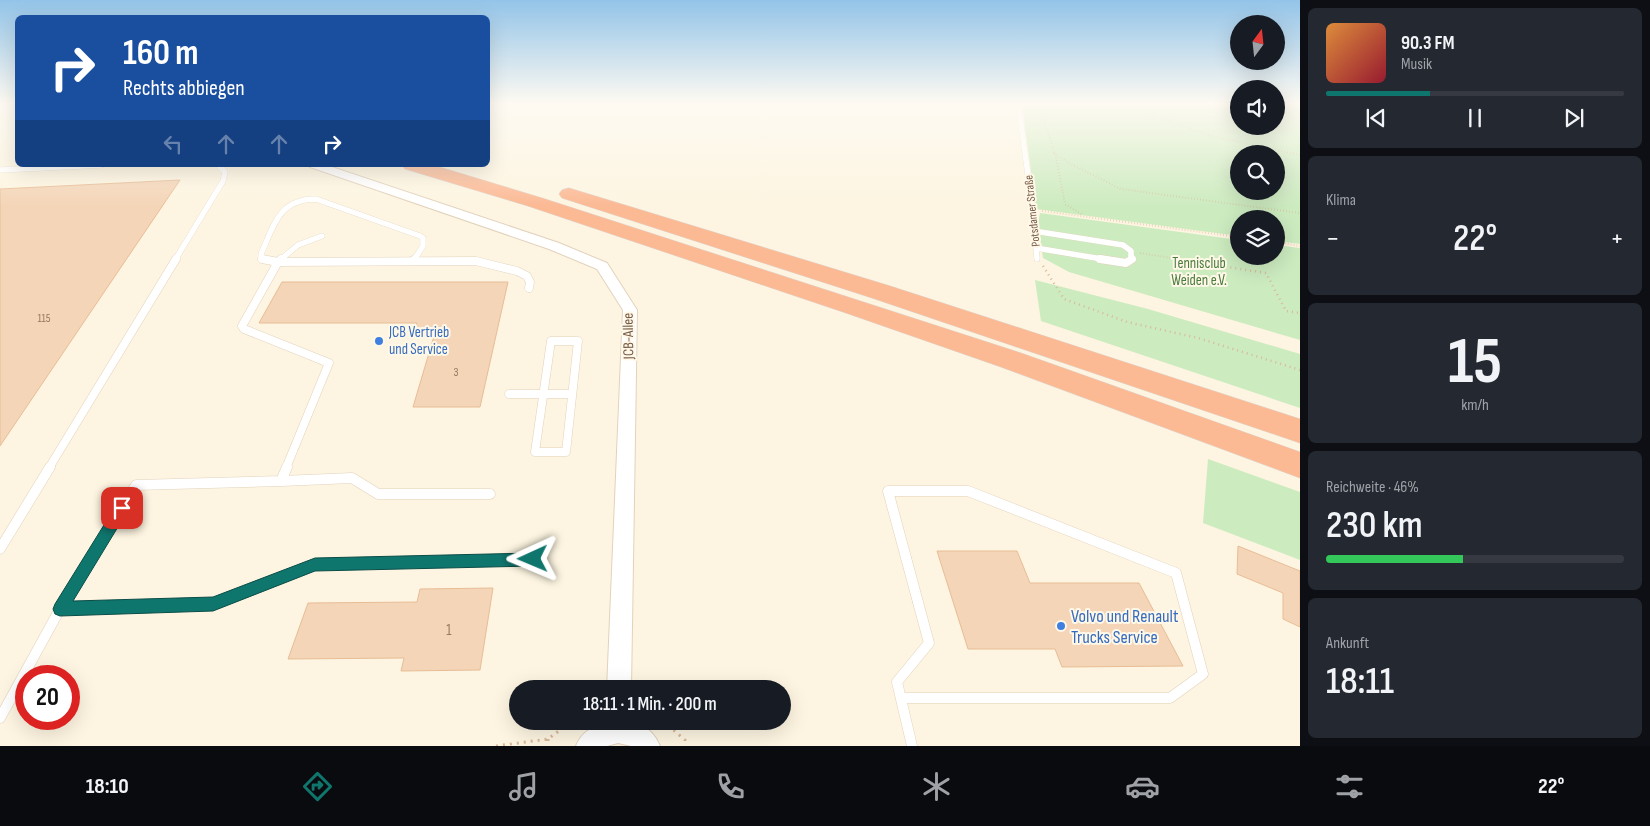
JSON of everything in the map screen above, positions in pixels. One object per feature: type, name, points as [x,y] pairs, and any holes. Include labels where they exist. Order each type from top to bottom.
[{"type":"highway","points":[[419,167],[535,202],[855,307],[1011,360],[1300,465]]},
{"type":"highway","points":[[477,167],[881,292],[1300,431]]},
{"type":"street","name":"JCB-Allee","points":[[320,167],[554,246],[602,266],[630,310],[619,680]]},
{"type":"street","points":[[588,746],[594,739],[609,730]]},
{"type":"street","points":[[627,730],[648,746]]},
{"type":"lane","name":"Potsdamer Straße","points":[[1023,138],[1033,210],[1037,259]]},
{"type":"lane","points":[[0,170],[61,167]]},
{"type":"lane","points":[[0,549],[223,181],[224,172],[220,167]]},
{"type":"lane","points":[[413,261],[423,246],[423,238],[420,236],[316,199],[308,198],[296,200],[285,207],[261,254],[261,258],[266,261],[278,262],[488,262],[512,269],[527,276],[530,282],[529,288]]},
{"type":"lane","points":[[1034,231],[1123,245],[1131,251],[1132,259],[1126,263],[1036,248]]},
{"type":"lane","points":[[281,481],[329,363],[244,329],[242,326],[278,262],[292,247],[303,241],[322,236]]},
{"type":"lane","points":[[551,341],[578,341],[572,394],[566,452],[535,452],[551,341]]},
{"type":"lane","points":[[509,394],[572,394]]},
{"type":"lane","points":[[0,718],[60,609],[136,485],[352,478],[378,494],[490,494]]},
{"type":"lane","points":[[901,698],[1170,698],[1203,674],[1176,573],[968,491],[888,491],[929,643],[897,682],[912,746]]},
{"type":"lane","points":[[60,609],[213,604],[315,565],[533,559]]},
{"type":"path","points":[[1049,138],[1061,178],[1065,204],[1084,216]]},
{"type":"path","points":[[1219,138],[1300,155]]},
{"type":"path","points":[[1054,153],[1069,163],[1120,189],[1300,213]]},
{"type":"path","points":[[1033,210],[1230,236]]},
{"type":"path","points":[[1285,244],[1300,246]]},
{"type":"path","points":[[1144,253],[1266,272],[1286,311],[1300,313]]},
{"type":"path","points":[[1037,259],[1064,299],[1127,322],[1198,338],[1300,370]]},
{"type":"path","points":[[496,746],[548,738],[559,730]]},
{"type":"path","points":[[673,730],[685,740],[685,746]]},
{"type":"path","points":[[548,738],[548,746]]},
{"type":"green space","points":[[1027,138],[1300,138],[1300,244],[1285,242],[1285,210],[1230,210],[1230,235],[1036,209]]},
{"type":"green space","name":"Tennisclub Weiden e.V.","points":[[1040,213],[1230,239],[1230,265],[1285,265],[1285,246],[1300,248],[1300,340],[1069,272],[1043,258],[1038,223]]},
{"type":"green space","points":[[1035,280],[1148,309],[1300,354],[1300,408],[1041,321]]},
{"type":"green space","points":[[1208,459],[1300,492],[1300,560],[1203,523]]},
{"type":"building","points":[[180,180],[0,446],[0,189]]},
{"type":"building","points":[[282,282],[508,282],[480,407],[413,407],[434,336],[412,336],[417,323],[259,323]]},
{"type":"building","points":[[1238,546],[1300,571],[1300,627],[1283,619],[1283,593],[1237,574]]},
{"type":"building","name":"Volvo und Renault Trucks Service","points":[[937,551],[1017,551],[1030,583],[1139,583],[1183,666],[1062,667],[1055,649],[968,649]]},
{"type":"building","points":[[493,588],[480,670],[401,671],[404,658],[288,659],[308,603],[417,602],[420,589]]},
{"type":"place","name":"JCB Vertrieb und Service","points":[[379,341]]},
{"type":"place","name":"Volvo und Renault Trucks Service","points":[[1061,626]]},
{"type":"route","points":[[122,508],[60,609],[213,604],[315,565],[533,559]]}]
